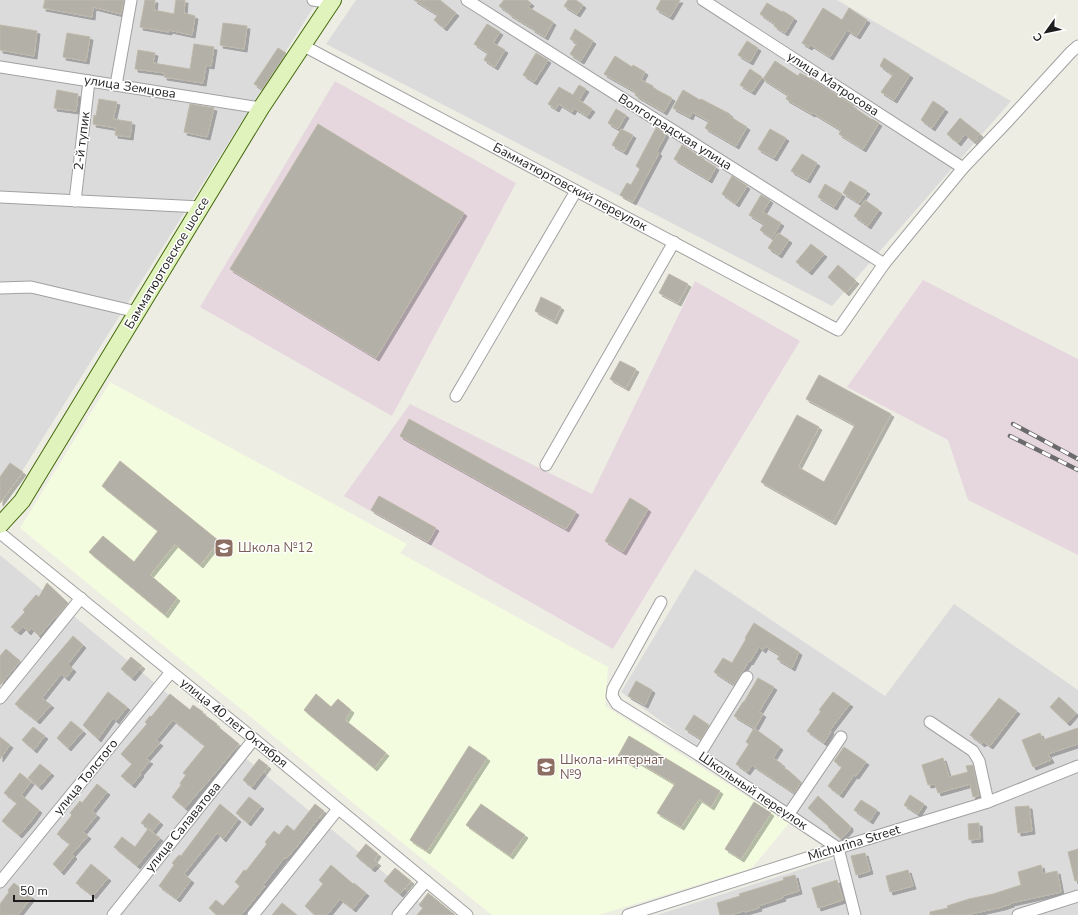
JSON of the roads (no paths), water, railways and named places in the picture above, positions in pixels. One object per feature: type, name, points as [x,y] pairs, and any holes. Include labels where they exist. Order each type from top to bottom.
[{"type":"street","points":[[116,85],[131,0]]},
{"type":"street","points":[[313,0],[332,2]]},
{"type":"street","name":"Волгоградская улица","points":[[466,0],[884,264]]},
{"type":"street","name":"улица Матросова","points":[[703,0],[963,168]]},
{"type":"street","name":"Бамматюртовское шоссе","points":[[0,525],[22,501],[261,108],[332,2]]},
{"type":"street","name":"Бамматюртовский переулок","points":[[302,45],[838,330],[884,264]]},
{"type":"street","points":[[884,264],[963,168],[1078,46]]},
{"type":"street","name":"улица Земцова","points":[[0,67],[261,108]]},
{"type":"street","name":"2-й тупик","points":[[75,201],[89,81]]},
{"type":"street","points":[[456,396],[576,191]]},
{"type":"street","points":[[0,197],[201,207]]},
{"type":"street","points":[[546,465],[674,242]]},
{"type":"street","points":[[0,288],[30,287],[137,312]]},
{"type":"street","name":"улица 40 лет Октября","points":[[0,533],[254,739],[467,915]]},
{"type":"street","points":[[0,698],[81,598]]},
{"type":"street","name":"Школьный переулок","points":[[661,602],[613,689],[612,696],[617,704],[699,755],[838,848]]},
{"type":"street","name":"улица Толстого","points":[[0,882],[171,672]]},
{"type":"street","points":[[699,755],[747,677]]},
{"type":"street","points":[[930,722],[973,751],[979,761],[988,802]]},
{"type":"street","points":[[788,815],[841,736]]},
{"type":"street","name":"улица Салаватова","points":[[113,915],[254,739]]},
{"type":"street","name":"Michurina Street","points":[[628,915],[988,802],[1078,766]]},
{"type":"street","points":[[253,915],[338,809]]},
{"type":"street","points":[[838,848],[855,915]]},
{"type":"street","points":[[398,915],[426,881]]},
{"type":"street","points":[[1018,915],[1078,896]]},
{"type":"railway","points":[[1013,424],[1078,459]]},
{"type":"railway","points":[[1010,436],[1078,470]]},
{"type":"place","name":"Школа №12","points":[[224,548]]},
{"type":"place","name":"Школа-интернат №9","points":[[546,767]]}]
